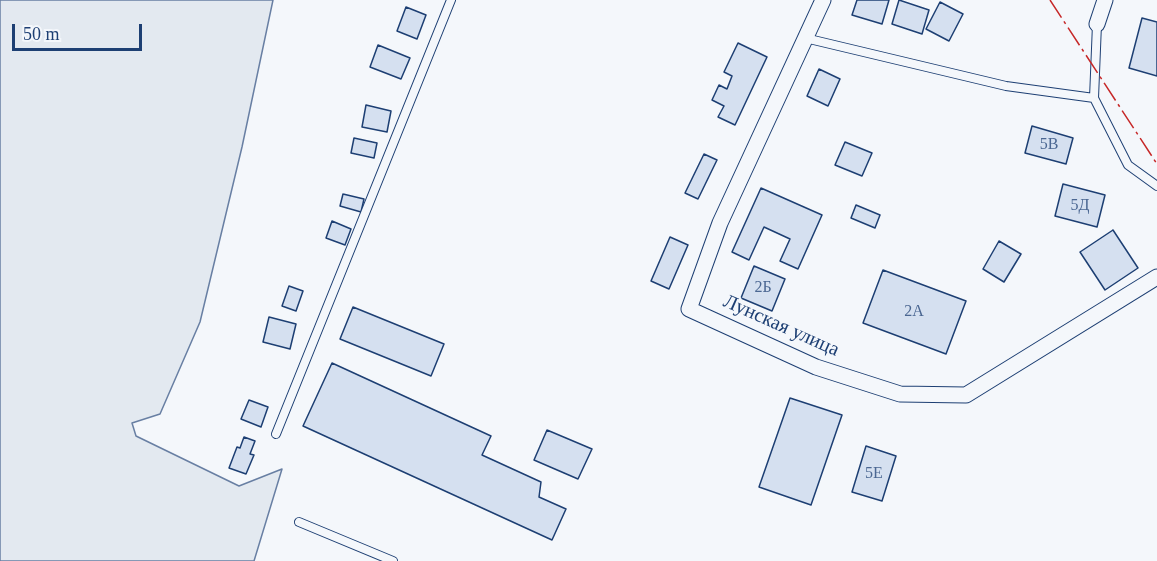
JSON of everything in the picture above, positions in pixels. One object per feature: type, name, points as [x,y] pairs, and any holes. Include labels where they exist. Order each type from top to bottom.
[{"type":"street","name":"Лунская улица","points":[[823,0],[720,223],[689,309],[816,368],[900,394],[966,395],[1157,277]]},
{"type":"street","points":[[1097,24],[1105,0]]},
{"type":"lane","points":[[276,434],[451,0]]},
{"type":"lane","points":[[1097,24],[1094,98],[1128,165],[1157,186]]},
{"type":"lane","points":[[805,38],[1006,86],[1094,98]]},
{"type":"lane","points":[[299,522],[393,561]]},
{"type":"shaded area","points":[[0,0],[273,0],[242,147],[200,322],[160,414],[132,423],[136,436],[239,486],[282,469],[254,561],[0,561]]},
{"type":"building","points":[[857,0],[889,0],[882,24],[852,15]]},
{"type":"building","points":[[899,0],[929,10],[922,34],[892,24]]},
{"type":"building","points":[[940,2],[963,14],[949,41],[926,29]]},
{"type":"building","points":[[406,7],[426,15],[417,39],[397,31]]},
{"type":"building","points":[[1142,18],[1157,22],[1157,76],[1129,68]]},
{"type":"building","points":[[738,43],[767,57],[735,125],[718,117],[724,106],[712,100],[719,85],[727,89],[732,76],[724,72]]},
{"type":"building","points":[[378,45],[410,58],[401,79],[370,67]]},
{"type":"building","points":[[819,69],[840,79],[828,106],[807,96]]},
{"type":"building","points":[[366,105],[391,111],[387,132],[362,127]]},
{"type":"building","points":[[1032,126],[1073,138],[1066,164],[1025,153]]},
{"type":"building","points":[[354,138],[377,143],[374,158],[351,153]]},
{"type":"building","points":[[845,142],[872,153],[862,176],[835,165]]},
{"type":"building","points":[[704,154],[717,160],[698,199],[685,193]]},
{"type":"building","points":[[1063,184],[1105,195],[1097,227],[1055,216]]},
{"type":"building","points":[[761,188],[822,215],[798,269],[780,261],[790,239],[764,227],[749,260],[732,252]]},
{"type":"building","points":[[343,194],[364,199],[361,212],[340,206]]},
{"type":"building","points":[[856,205],[880,215],[875,228],[851,218]]},
{"type":"building","points":[[332,221],[351,229],[345,245],[326,238]]},
{"type":"building","points":[[1113,230],[1138,268],[1105,290],[1080,252]]},
{"type":"building","points":[[670,237],[688,245],[669,289],[651,281]]},
{"type":"building","points":[[999,241],[1021,254],[1004,282],[983,269]]},
{"type":"building","points":[[754,266],[785,279],[772,311],[741,298]]},
{"type":"building","points":[[883,270],[966,301],[946,354],[863,323]]},
{"type":"building","points":[[289,286],[303,291],[296,311],[282,306]]},
{"type":"building","points":[[353,307],[444,344],[431,376],[340,339]]},
{"type":"building","points":[[269,317],[296,324],[290,349],[263,342]]},
{"type":"building","points":[[332,363],[491,436],[482,455],[541,482],[539,497],[566,509],[552,540],[303,426]]},
{"type":"building","points":[[790,398],[842,415],[811,505],[759,487]]},
{"type":"building","points":[[249,400],[268,407],[261,427],[241,419]]},
{"type":"building","points":[[547,430],[592,449],[578,479],[534,460]]},
{"type":"building","points":[[244,437],[255,441],[250,454],[254,455],[246,474],[229,468],[237,447],[240,448]]},
{"type":"building","points":[[866,446],[896,456],[882,501],[852,492]]},
{"type":"power","points":[[1050,0],[1157,164]]}]
